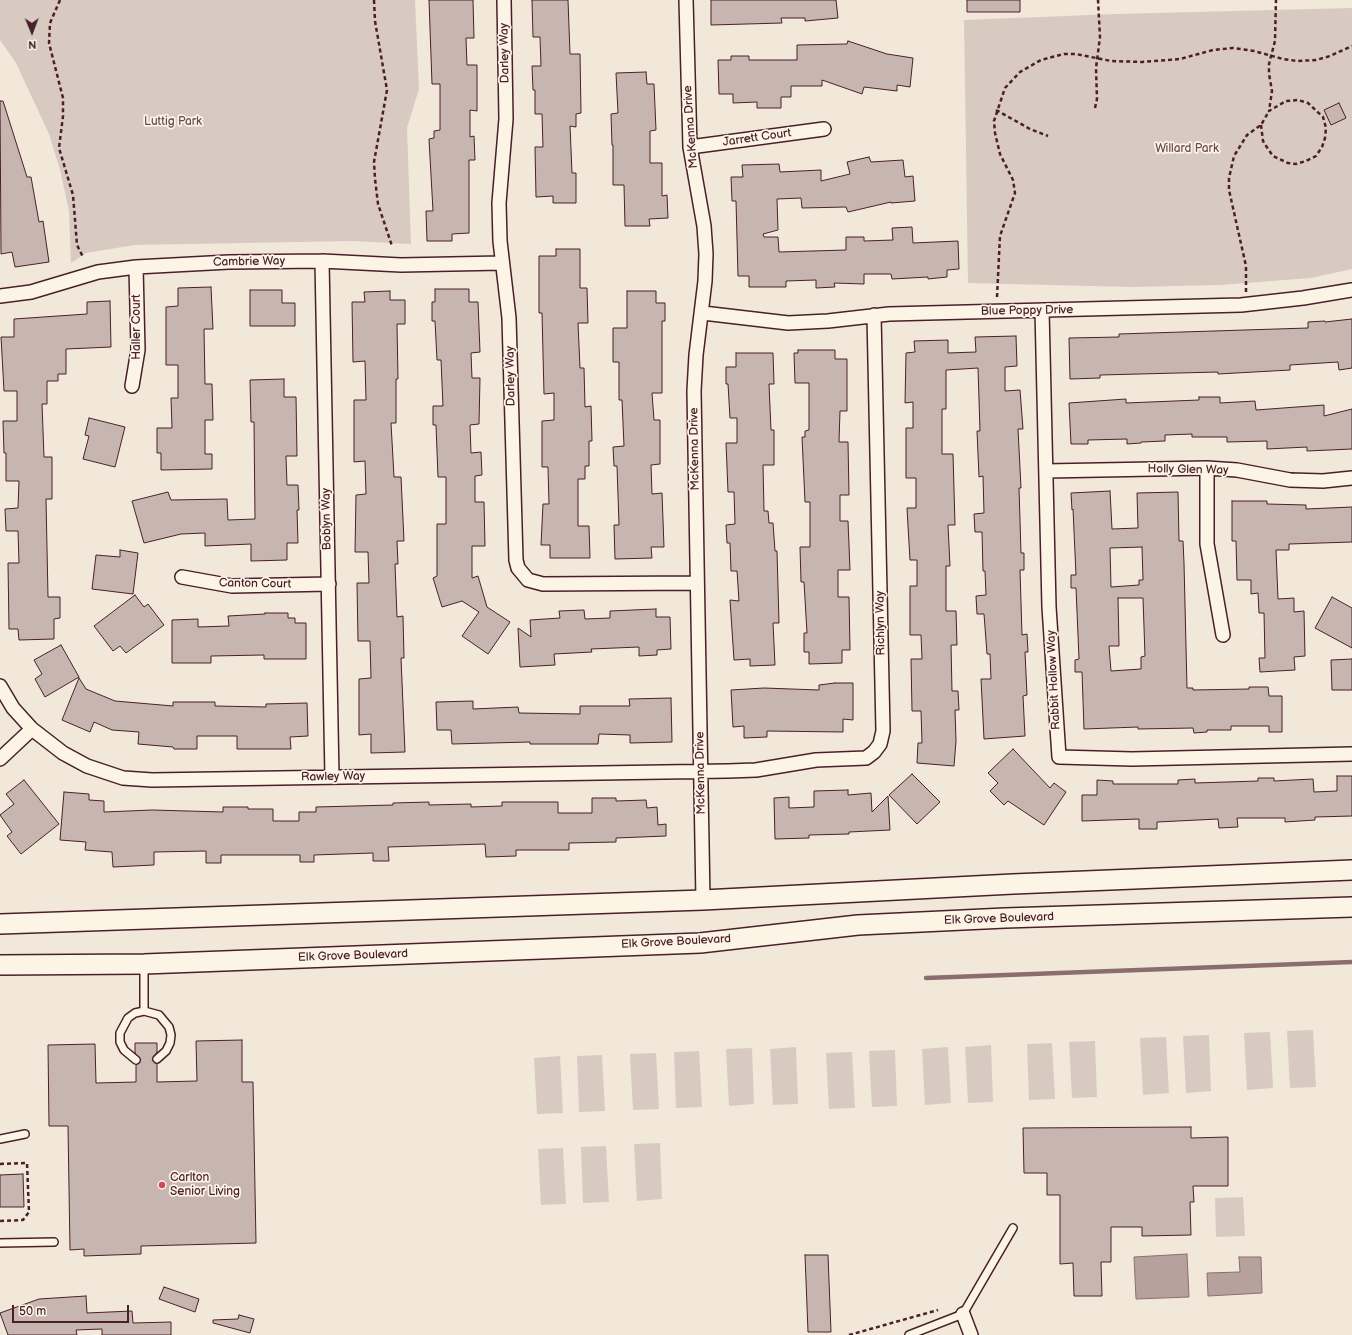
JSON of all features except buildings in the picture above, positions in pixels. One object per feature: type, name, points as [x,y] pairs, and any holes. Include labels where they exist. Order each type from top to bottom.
[{"type":"main road","points":[[0,924],[703,900],[1021,883],[1352,870]]},
{"type":"main road","name":"Elk Grove Boulevard","points":[[0,965],[144,964],[700,943],[858,925],[989,919],[1352,907]]},
{"type":"street","name":"Darley Way","points":[[504,0],[505,142],[499,203],[502,263],[509,318],[516,560],[518,568],[528,580],[543,584],[697,583]]},
{"type":"street","name":"McKenna Drive","points":[[686,0],[690,147],[704,226],[705,281],[696,355],[694,391],[703,900]]},
{"type":"street","name":"Jarrett Court","points":[[690,147],[824,129]]},
{"type":"street","name":"Cambrie Way","points":[[0,296],[31,292],[98,272],[136,267],[229,262],[322,261],[402,265],[502,263]]},
{"type":"street","name":"Boblyn Way","points":[[322,261],[332,776]]},
{"type":"street","name":"Haller Court","points":[[132,386],[138,350],[136,267]]},
{"type":"street","name":"Blue Poppy Drive","points":[[702,313],[788,323],[828,322],[874,316],[1245,304],[1303,298],[1352,290]]},
{"type":"street","name":"Rabbit Hollow Way","points":[[1042,310],[1049,607],[1059,757],[1132,759],[1352,754]]},
{"type":"street","name":"Richlyn Way","points":[[701,772],[756,770],[816,760],[861,759],[871,755],[880,744],[883,731],[874,316]]},
{"type":"street","name":"Holly Glen Way","points":[[1046,471],[1207,468],[1237,470],[1290,480],[1323,481],[1352,478]]},
{"type":"street","points":[[1207,468],[1208,544],[1211,571],[1223,635]]},
{"type":"street","name":"Canton Court","points":[[182,578],[232,586],[328,584]]},
{"type":"street","name":"Rawley Way","points":[[0,686],[13,708],[32,729],[63,753],[87,766],[123,778],[152,780],[332,776],[701,772]]},
{"type":"street","points":[[0,759],[32,729]]},
{"type":"street","points":[[963,1314],[971,1335]]},
{"type":"lane","points":[[144,964],[144,1011]]},
{"type":"lane","points":[[136,1060],[124,1050],[120,1042],[120,1033],[128,1018],[135,1013],[144,1011],[159,1015],[169,1028],[171,1035],[170,1043],[166,1051],[157,1059]]},
{"type":"lane","points":[[0,1140],[25,1134]]},
{"type":"lane","points":[[913,1334],[963,1314],[1013,1228]]},
{"type":"lane","points":[[0,1243],[54,1242]]},
{"type":"path","points":[[60,0],[50,23],[49,43],[63,98],[60,148],[73,195],[77,246],[83,257]]},
{"type":"path","points":[[374,0],[387,90],[374,162],[375,179],[378,204],[392,246]]},
{"type":"path","points":[[1095,108],[1097,99],[1097,59],[1100,37],[1098,0]]},
{"type":"path","points":[[1245,304],[1246,266],[1229,190],[1229,178],[1234,156],[1248,135],[1261,125],[1269,111],[1272,91],[1269,74],[1275,41],[1276,0]]},
{"type":"path","points":[[997,312],[1000,236],[1015,193],[1014,180],[1000,154],[994,121],[996,110],[1004,88],[1012,79],[1041,60],[1064,54],[1076,54],[1097,59],[1127,62],[1169,60],[1223,48],[1234,48],[1254,51],[1271,57],[1298,61],[1316,60],[1330,56],[1352,46]]},
{"type":"path","points":[[1261,125],[1263,141],[1268,149],[1273,156],[1288,163],[1296,164],[1306,161],[1316,156],[1322,147],[1325,138],[1324,122],[1316,109],[1308,103],[1298,100],[1286,101],[1269,111]]},
{"type":"path","points":[[996,110],[1030,129],[1048,136]]},
{"type":"path","points":[[0,1164],[27,1163],[29,1212],[23,1220],[0,1221]]},
{"type":"path","points":[[849,1335],[938,1310]]},
{"type":"green space","name":"Luttig Park","points":[[0,0],[415,0],[419,89],[407,128],[411,244],[352,241],[134,245],[86,253],[71,263],[69,211],[60,170],[49,134],[16,63],[0,40]]},
{"type":"green space","name":"Willard Park","points":[[1352,8],[1352,269],[1311,278],[1220,285],[1132,287],[968,283],[964,20],[1115,14]]},
{"type":"green space","points":[[1313,1030],[1316,1087],[1290,1088],[1287,1031]]},
{"type":"green space","points":[[1270,1032],[1273,1088],[1247,1090],[1244,1033]]},
{"type":"green space","points":[[1209,1035],[1211,1091],[1186,1093],[1183,1036]]},
{"type":"green space","points":[[1166,1037],[1169,1093],[1143,1095],[1140,1038]]},
{"type":"green space","points":[[1095,1041],[1097,1097],[1072,1098],[1069,1042]]},
{"type":"green space","points":[[1052,1043],[1055,1099],[1029,1100],[1027,1044]]},
{"type":"green space","points":[[991,1045],[993,1102],[968,1103],[965,1047]]},
{"type":"green space","points":[[796,1047],[798,1104],[773,1105],[770,1049]]},
{"type":"green space","points":[[948,1047],[951,1103],[925,1105],[922,1049]]},
{"type":"green space","points":[[752,1048],[754,1104],[729,1106],[726,1049]]},
{"type":"green space","points":[[895,1050],[897,1106],[872,1107],[869,1051]]},
{"type":"green space","points":[[699,1051],[702,1107],[676,1108],[674,1052]]},
{"type":"green space","points":[[852,1052],[855,1108],[829,1109],[826,1053]]},
{"type":"green space","points":[[656,1053],[659,1109],[633,1110],[630,1054]]},
{"type":"green space","points":[[602,1055],[605,1111],[579,1112],[577,1056]]},
{"type":"green space","points":[[560,1056],[563,1113],[537,1114],[534,1058]]},
{"type":"green space","points":[[660,1143],[662,1199],[637,1201],[634,1144]]},
{"type":"green space","points":[[606,1146],[609,1202],[583,1203],[581,1147]]},
{"type":"green space","points":[[563,1148],[566,1204],[541,1205],[538,1149]]},
{"type":"green space","points":[[1243,1197],[1245,1236],[1216,1237],[1215,1198]]},
{"type":"shaded area","points":[[1187,1254],[1189,1297],[1136,1299],[1134,1257]]},
{"type":"shaded area","points":[[1239,1257],[1261,1257],[1262,1293],[1208,1296],[1207,1273],[1240,1272]]},
{"type":"waterway","points":[[926,978],[1352,962]]},
{"type":"place","name":"Carlton Senior Living","points":[[162,1185]]}]
